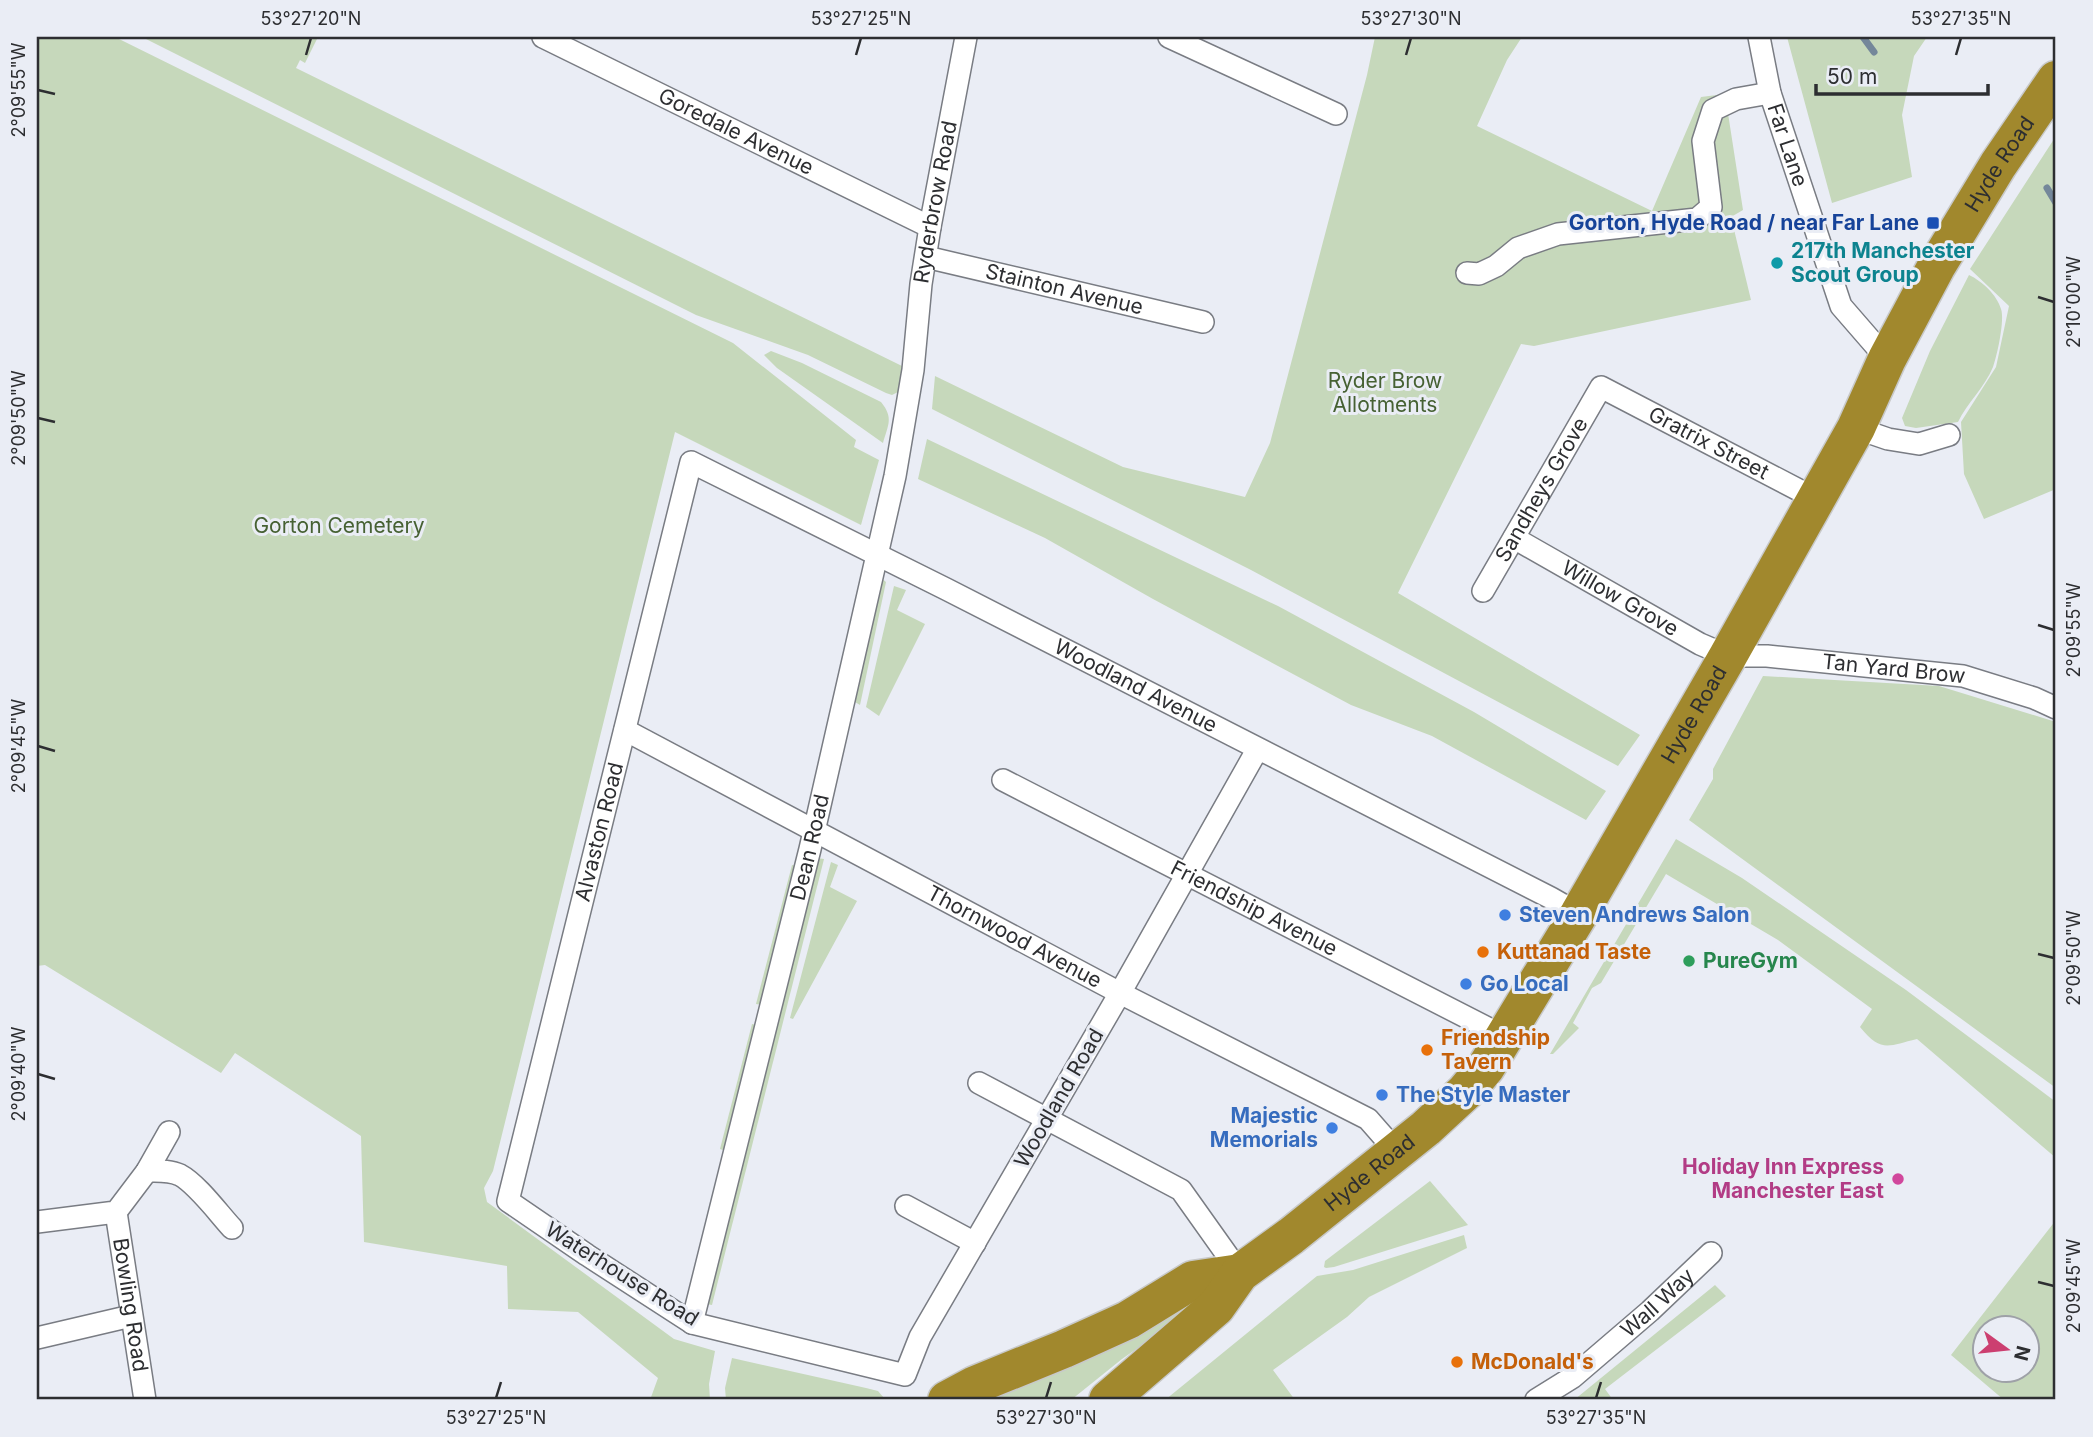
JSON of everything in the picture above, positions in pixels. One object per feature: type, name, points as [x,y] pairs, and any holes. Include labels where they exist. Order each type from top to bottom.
[{"type":"highway","name":"Hyde Road","points":[[1114,1394],[1216,1307],[1240,1273],[1302,1228],[1426,1128],[1465,1092],[1486,1067],[1728,656],[1856,428],[1887,359],[1942,256],[1998,165],[2056,80]]},
{"type":"highway","name":"Hyde Road","points":[[947,1400],[975,1385],[1128,1320],[1193,1280],[1240,1273]]},
{"type":"street","name":"Goredale Avenue","points":[[542,37],[930,227]]},
{"type":"street","name":"Ryderbrow Road","points":[[913,370],[930,227],[966,37]]},
{"type":"street","points":[[1169,37],[1336,114]]},
{"type":"street","name":"Far Lane","points":[[1759,37],[1770,93],[1841,306],[1887,359]]},
{"type":"street","points":[[1466,273],[1479,274],[1496,266],[1518,248],[1558,234],[1697,219],[1711,206],[1703,141],[1713,110],[1736,99],[1770,93]]},
{"type":"street","name":"Stainton Avenue","points":[[926,257],[1203,322]]},
{"type":"street","name":"Dean Road","points":[[692,1323],[814,830],[898,460],[913,370]]},
{"type":"street","name":"Gratrix Street","points":[[1601,387],[1816,499]]},
{"type":"street","name":"Sandheys Grove","points":[[1483,592],[1601,387]]},
{"type":"street","points":[[1856,428],[1888,439],[1919,444],[1949,435]]},
{"type":"street","name":"Woodland Avenue","points":[[691,462],[1538,891],[1578,914]]},
{"type":"street","name":"Alvaston Road","points":[[509,1201],[691,462]]},
{"type":"street","name":"Willow Grove","points":[[1514,538],[1700,644],[1728,656]]},
{"type":"street","name":"Tan Yard Brow","points":[[1728,656],[1768,656],[1963,676],[2034,698],[2056,708]]},
{"type":"street","name":"Thornwood Avenue","points":[[625,730],[1120,993],[1368,1119],[1396,1152]]},
{"type":"street","name":"Woodland Road","points":[[905,1375],[920,1337],[1120,993],[1257,750]]},
{"type":"street","name":"Friendship Avenue","points":[[1003,780],[1505,1037]]},
{"type":"street","points":[[979,1083],[1181,1190],[1240,1273]]},
{"type":"street","points":[[37,1222],[116,1212],[147,1171],[169,1132]]},
{"type":"street","points":[[147,1171],[165,1171],[182,1176],[232,1228]]},
{"type":"street","name":"Waterhouse Road","points":[[509,1201],[692,1323],[905,1375]]},
{"type":"street","points":[[906,1206],[975,1243]]},
{"type":"street","name":"Bowling Road","points":[[116,1212],[145,1400]]},
{"type":"street","name":"Wall Way","points":[[1536,1400],[1573,1377],[1650,1311],[1711,1253]]},
{"type":"street","points":[[37,1338],[131,1316]]},
{"type":"green space","name":"Gorton Cemetery","points":[[37,37],[115,37],[733,343],[856,440],[854,447],[879,460],[861,525],[675,432],[493,1171],[484,1188],[487,1202],[674,1339],[715,1351],[709,1384],[710,1400],[650,1400],[658,1378],[578,1312],[508,1309],[507,1266],[364,1242],[361,1136],[235,1053],[221,1073],[45,965],[37,966]]},
{"type":"green space","points":[[142,37],[318,37],[305,63],[300,60],[296,68],[902,366],[898,392],[892,395],[886,393],[808,355],[696,315]]},
{"type":"green space","name":"Ryder Brow Allotments","points":[[1375,37],[1522,37],[1507,60],[1477,126],[1652,211],[1701,97],[1725,94],[1743,210],[1731,217],[1751,300],[1534,346],[1521,344],[1398,593],[1640,735],[1618,766],[1251,570],[932,409],[935,376],[1123,467],[1245,497],[1270,443]]},
{"type":"green space","points":[[1787,37],[1927,37],[1914,56],[1902,115],[1912,177],[1832,203]]},
{"type":"green space","points":[[2056,136],[2056,489],[1984,519],[1964,474],[1961,422],[1996,367],[2009,306],[1970,269]]},
{"type":"green space","points":[[1969,275],[1988,289],[2001,309],[2001,329],[1993,367],[1958,422],[1916,428],[1905,426],[1902,418],[1930,351]]},
{"type":"green space","points":[[771,351],[802,363],[881,402],[889,417],[883,443],[777,368],[764,355]]},
{"type":"green space","points":[[927,439],[1278,606],[1474,712],[1606,791],[1586,820],[1432,736],[1351,705],[1045,538],[918,479]]},
{"type":"green space","points":[[881,578],[886,582],[860,705],[855,702]]},
{"type":"green space","points":[[894,586],[906,590],[897,610],[925,624],[879,716],[866,707]]},
{"type":"green space","points":[[1763,676],[1939,686],[2056,722],[2056,1088],[1689,820],[1713,779],[1713,769]]},
{"type":"green space","points":[[1676,839],[1742,878],[1906,990],[2056,1102],[2056,1158],[1917,1039],[1892,1045],[1874,1041],[1860,1027],[1872,1009],[1778,940],[1666,874],[1601,983],[1592,988],[1573,1023],[1579,1028],[1550,1054]]},
{"type":"green space","points":[[817,858],[824,859],[712,1305],[706,1304]]},
{"type":"green space","points":[[831,862],[838,865],[830,887],[857,901],[793,1019],[790,1018]]},
{"type":"green space","points":[[792,865],[797,866],[762,1005],[756,1004]]},
{"type":"green space","points":[[752,1024],[757,1025],[726,1151],[720,1149]]},
{"type":"green space","points":[[1430,1181],[1468,1225],[1334,1267],[1324,1267],[1325,1261]]},
{"type":"green space","points":[[2056,1220],[2056,1400],[2004,1400],[1985,1384],[2040,1384],[2040,1314],[1983,1314]]},
{"type":"green space","points":[[1464,1235],[1467,1248],[1369,1297],[1347,1317],[1273,1370],[1295,1400],[1165,1400],[1317,1276],[1353,1270]]},
{"type":"green space","points":[[1715,1285],[1726,1296],[1605,1389],[1613,1400],[1574,1400]]},
{"type":"green space","points":[[1204,1292],[1208,1299],[1122,1359],[1071,1400],[981,1400]]},
{"type":"green space","points":[[1970,1331],[1970,1371],[1951,1355]]},
{"type":"green space","points":[[732,1358],[878,1391],[884,1398],[726,1400],[725,1388]]},
{"type":"waterway","points":[[1863,37],[1874,52]]},
{"type":"waterway","points":[[2047,188],[2056,203]]},
{"type":"place","name":"Gorton, Hyde Road / near Far Lane","points":[[1933,223]]},
{"type":"place","name":"217th Manchester Scout Group","points":[[1777,263]]},
{"type":"place","name":"Steven Andrews Salon","points":[[1505,915]]},
{"type":"place","name":"Kuttanad Taste","points":[[1483,952]]},
{"type":"place","name":"PureGym","points":[[1689,961]]},
{"type":"place","name":"Go Local","points":[[1466,984]]},
{"type":"place","name":"Friendship Tavern","points":[[1427,1050]]},
{"type":"place","name":"The Style Master","points":[[1382,1095]]},
{"type":"place","name":"Majestic Memorials","points":[[1332,1128]]},
{"type":"place","name":"Holiday Inn Express Manchester East","points":[[1898,1179]]},
{"type":"place","name":"McDonald's","points":[[1457,1362]]}]
